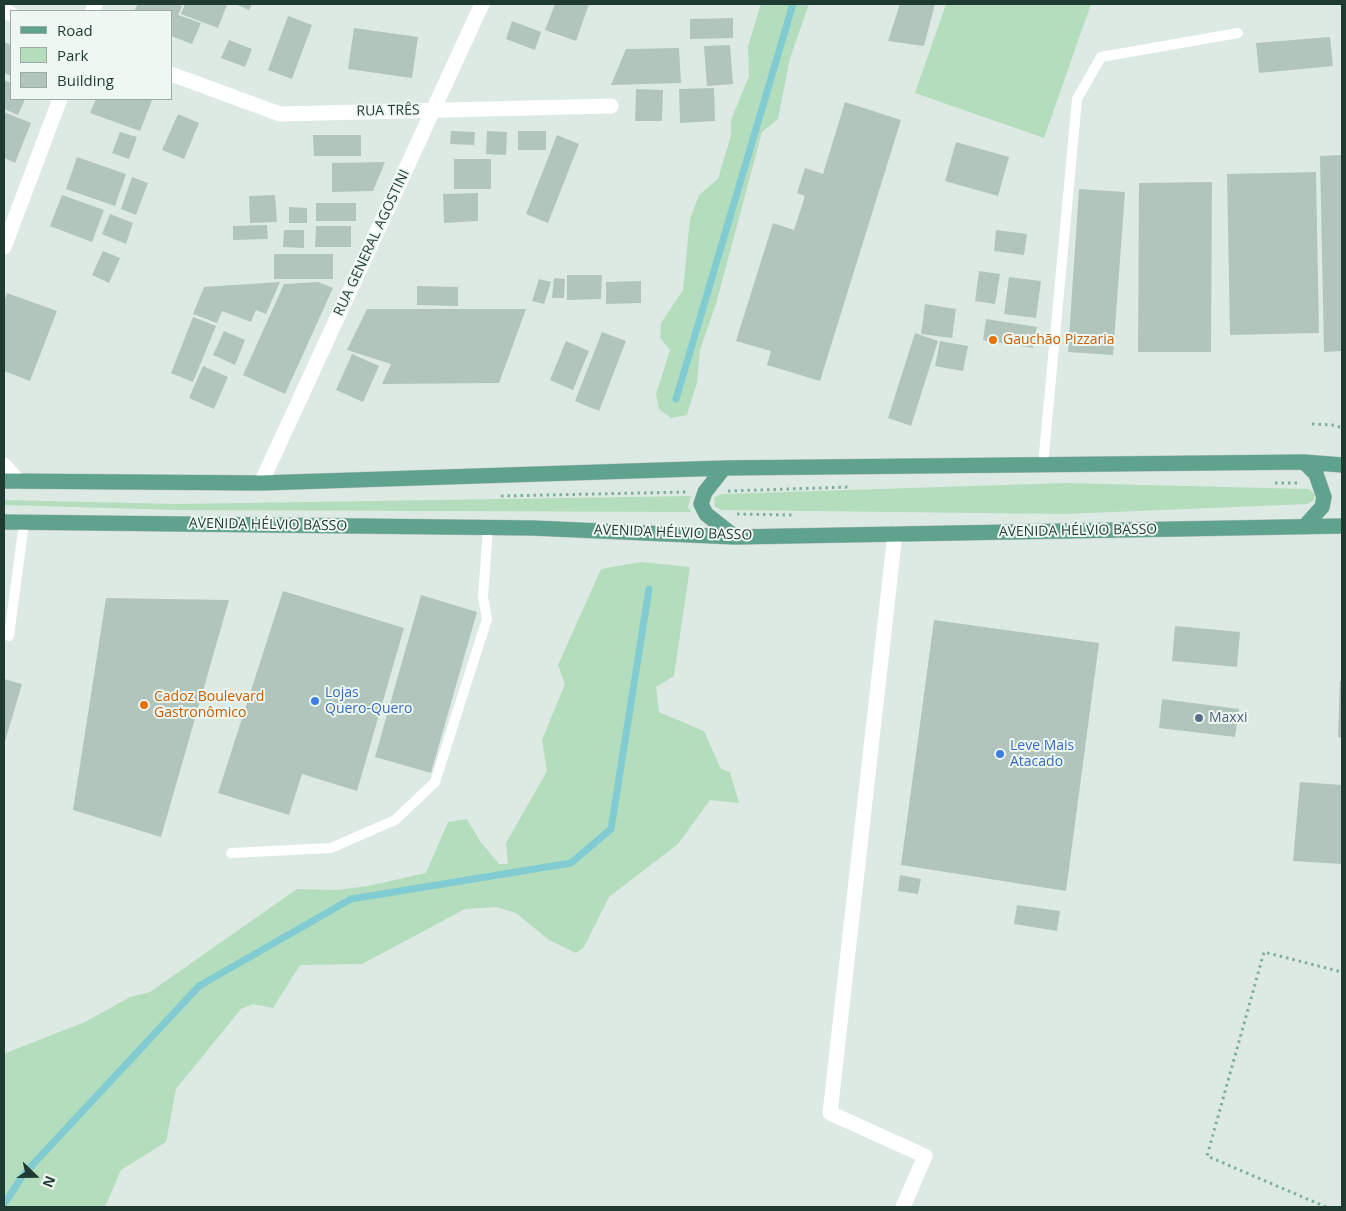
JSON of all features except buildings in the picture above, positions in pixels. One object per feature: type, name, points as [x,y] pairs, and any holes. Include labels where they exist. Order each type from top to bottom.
[{"type":"main road","points":[[1304,462],[1316,474],[1324,497],[1322,507],[1304,528]]},
{"type":"main road","points":[[11,481],[261,483],[724,468],[1304,462],[1342,465]]},
{"type":"main road","points":[[724,468],[705,492],[701,504],[706,514],[735,537]]},
{"type":"main road","name":"AVENIDA HÉLVIO BASSO","points":[[4,522],[568,529],[735,537],[1342,526]]},
{"type":"street","name":"RUA GENERAL AGOSTINI","points":[[261,483],[482,4]]},
{"type":"street","name":"RUA TRÊS","points":[[172,74],[280,114],[611,106]]},
{"type":"street","points":[[4,247],[60,100]]},
{"type":"street","points":[[4,465],[11,481]]},
{"type":"street","points":[[895,534],[830,1113],[925,1156],[903,1207]]},
{"type":"lane","points":[[1043,465],[1077,99],[1101,57],[1238,33]]},
{"type":"lane","points":[[9,636],[24,523]]},
{"type":"lane","points":[[230,854],[331,848],[395,820],[435,782],[487,619],[484,596],[488,528]]},
{"type":"path","points":[[1312,424],[1334,425],[1342,428]]},
{"type":"path","points":[[1271,483],[1320,484]]},
{"type":"path","points":[[499,496],[852,487]]},
{"type":"path","points":[[1326,1207],[1208,1156],[1264,952],[1342,972]]},
{"type":"green space","points":[[761,4],[809,4],[790,58],[778,119],[762,132],[716,304],[700,350],[697,383],[687,415],[671,418],[659,409],[656,394],[670,350],[660,338],[661,323],[683,290],[690,219],[699,195],[718,179],[731,135],[731,120],[749,76],[748,46]]},
{"type":"green space","points":[[946,4],[1091,4],[1044,138],[915,93]]},
{"type":"green space","points":[[1066,483],[1309,489],[1315,494],[1314,500],[1308,504],[1064,514],[722,510],[715,507],[714,498],[722,494]]},
{"type":"green space","points":[[691,496],[688,507],[691,512],[177,510],[4,505],[4,500],[176,504]]},
{"type":"green space","points":[[641,562],[690,567],[674,676],[656,687],[659,712],[704,731],[721,769],[730,772],[739,803],[710,800],[678,844],[609,897],[584,947],[576,953],[549,940],[516,913],[496,907],[465,909],[362,964],[300,965],[273,1008],[253,1004],[241,1009],[176,1089],[166,1142],[121,1170],[105,1207],[4,1207],[4,1055],[6,1053],[85,1022],[130,997],[150,992],[297,889],[337,890],[368,886],[426,873],[448,822],[467,819],[480,841],[499,864],[508,864],[506,843],[547,771],[542,740],[565,684],[558,665],[601,569]]},
{"type":"waterway","points":[[676,399],[793,4]]},
{"type":"waterway","points":[[4,1204],[24,1174],[199,986],[351,899],[571,863],[611,829],[649,589]]},
{"type":"place","name":"Gauchão Pizzaria","points":[[993,340]]},
{"type":"place","name":"Lojas Quero-Quero","points":[[315,701]]},
{"type":"place","name":"Cadoz Boulevard Gastronômico","points":[[144,705]]},
{"type":"place","name":"Maxxi","points":[[1199,718]]},
{"type":"place","name":"Leve Mais Atacado","points":[[1000,754]]}]
